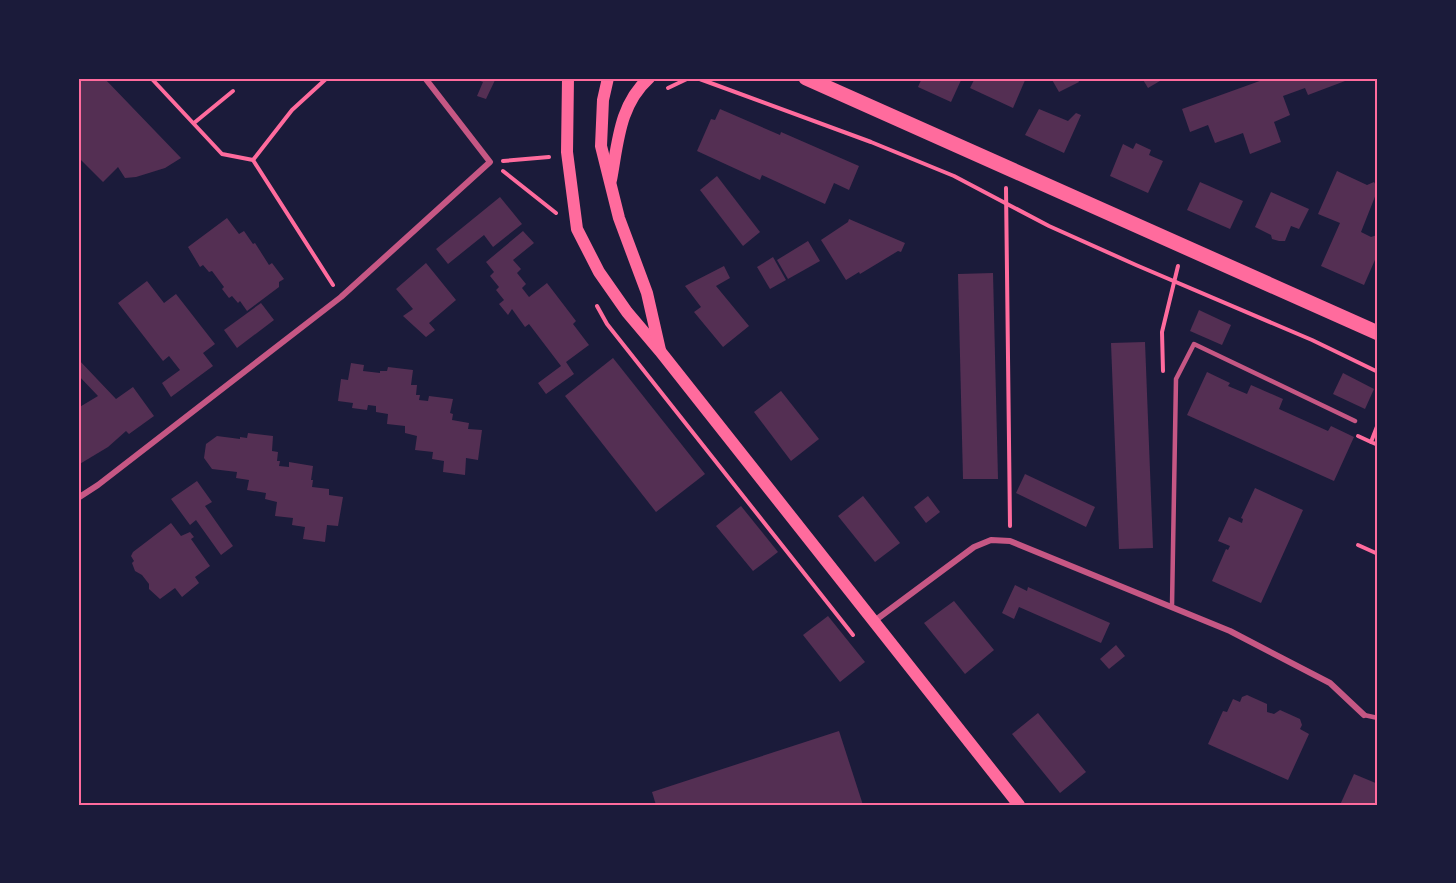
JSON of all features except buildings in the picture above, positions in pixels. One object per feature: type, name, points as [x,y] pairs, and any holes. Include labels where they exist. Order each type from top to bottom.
[{"type":"main road","points":[[568,78],[567,152],[577,229],[599,272],[627,312],[1019,805]]},
{"type":"main road","points":[[608,78],[603,100],[601,146],[619,218],[647,293],[660,351]]},
{"type":"main road","points":[[610,184],[625,110],[642,84],[649,78]]},
{"type":"main road","points":[[806,78],[1378,333]]},
{"type":"street","points":[[78,498],[98,485],[341,297],[490,162],[425,78]]},
{"type":"street","points":[[873,622],[974,547],[991,540],[1010,541],[1230,631],[1330,682],[1364,715]]},
{"type":"lane","points":[[1172,606],[1176,379],[1194,344],[1355,421]]},
{"type":"lane","points":[[1364,715],[1378,718]]},
{"type":"path","points":[[151,78],[222,153],[253,160],[341,297]]},
{"type":"path","points":[[253,160],[292,110],[327,78]]},
{"type":"path","points":[[668,88],[689,78]]},
{"type":"path","points":[[697,78],[954,176],[1060,231],[1312,340],[1378,372]]},
{"type":"path","points":[[194,123],[234,91]]},
{"type":"path","points":[[490,162],[551,157]]},
{"type":"path","points":[[490,162],[577,229]]},
{"type":"path","points":[[1005,166],[1010,541]]},
{"type":"path","points":[[1378,424],[1371,442],[1378,445]]},
{"type":"path","points":[[1358,545],[1378,554]]}]
